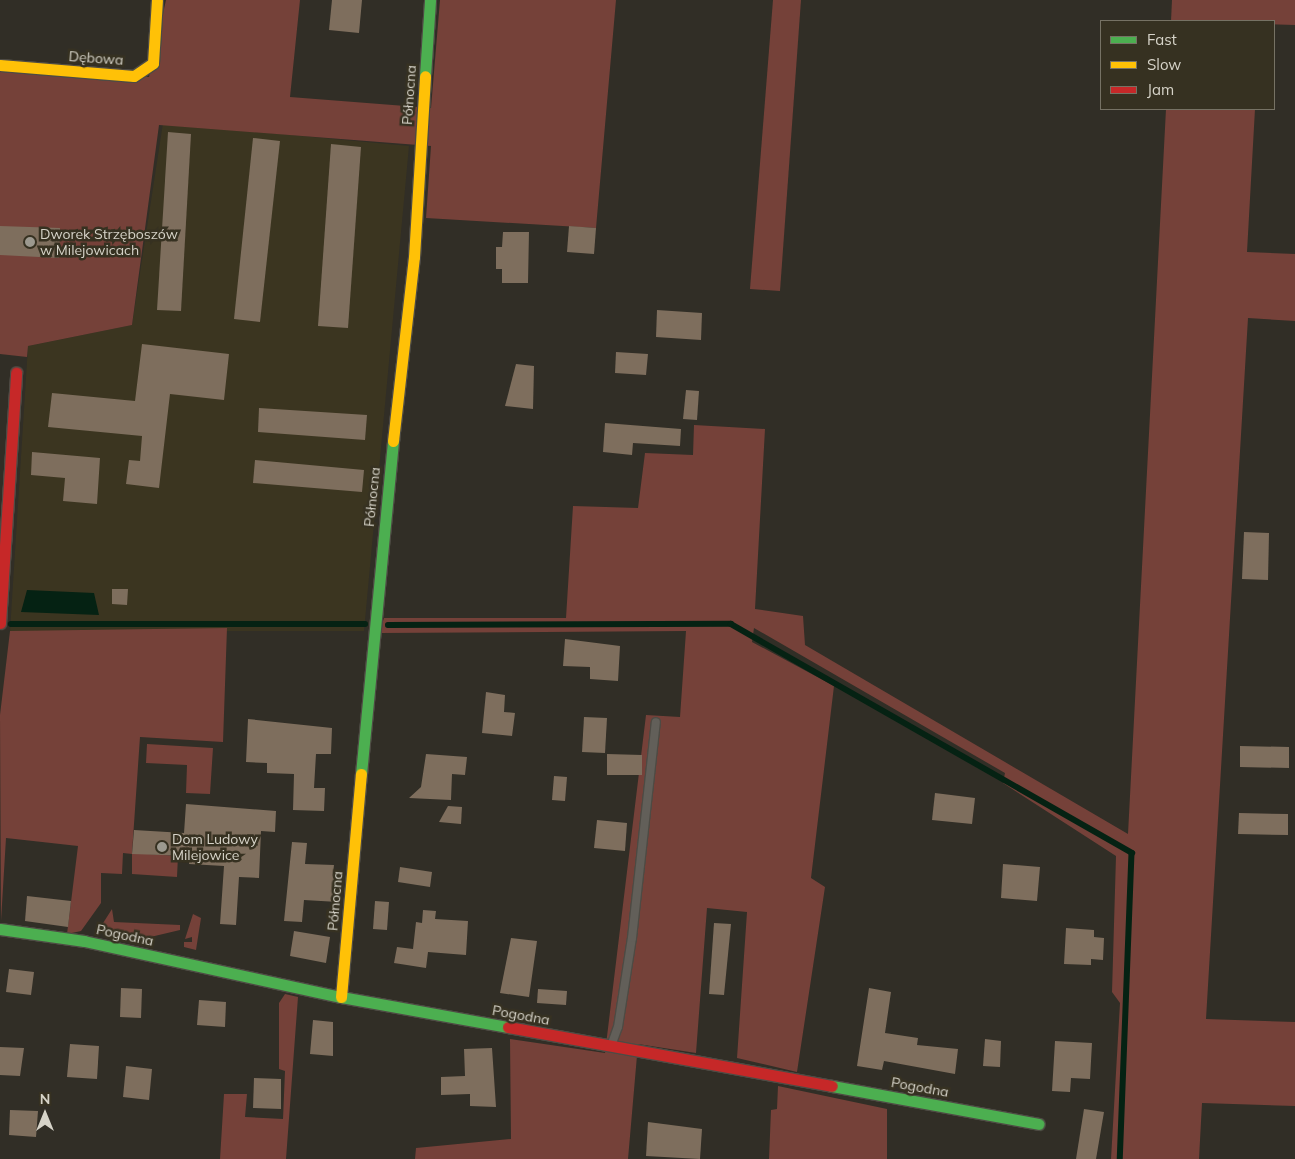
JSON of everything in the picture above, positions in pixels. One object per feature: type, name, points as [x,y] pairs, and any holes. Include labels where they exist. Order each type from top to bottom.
[{"type":"street","name":"Dębowa","points":[[0,65],[134,76],[153,63],[157,0]]},
{"type":"street","name":"Północna","points":[[341,997],[385,510],[414,258],[430,0]]},
{"type":"street","points":[[0,623],[16,373]]},
{"type":"street","name":"Pogodna","points":[[0,929],[84,941],[341,997],[1039,1124]]},
{"type":"lane","points":[[610,1046],[618,1027],[632,938],[656,722]]},
{"type":"shaded area","points":[[166,0],[300,0],[290,97],[431,108],[440,0],[616,0],[596,228],[426,218],[431,146],[159,125],[132,325],[28,346],[27,357],[0,354],[0,70],[149,77]]},
{"type":"shaded area","points":[[773,0],[801,0],[780,291],[750,289]]},
{"type":"shaded area","points":[[1172,0],[1295,0],[1295,25],[1275,24],[1275,20],[1171,20]]},
{"type":"shaded area","points":[[1166,110],[1255,110],[1247,252],[1295,254],[1295,321],[1248,318],[1206,1019],[1295,1022],[1295,1106],[1202,1103],[1199,1159],[1111,1159],[1120,1003],[1112,992],[1116,856],[1003,783],[1005,773],[754,628],[752,642],[834,686],[811,878],[825,887],[797,1072],[737,1058],[747,912],[707,908],[696,1053],[638,1044],[628,1159],[415,1159],[416,1148],[511,1139],[510,1039],[605,1053],[646,715],[680,717],[686,631],[379,633],[384,618],[566,618],[573,506],[638,508],[645,453],[693,455],[694,425],[765,429],[755,609],[803,616],[805,645],[1128,834]]},
{"type":"shaded area","points":[[163,123],[409,146],[364,631],[10,631],[28,346],[132,325]]},
{"type":"shaded area","points":[[27,590],[94,593],[99,615],[21,612]]},
{"type":"shaded area","points":[[227,628],[223,742],[140,737],[132,853],[178,856],[177,877],[132,874],[132,854],[123,853],[122,874],[101,873],[101,903],[81,931],[67,934],[78,846],[6,838],[1,921],[0,715],[10,631]]},
{"type":"shaded area","points":[[147,744],[213,748],[210,794],[186,793],[187,765],[146,763]]},
{"type":"shaded area","points":[[112,909],[114,922],[180,925],[180,930],[142,939],[98,931]]},
{"type":"shaded area","points":[[193,914],[201,918],[196,950],[184,947],[184,942],[192,942],[192,937],[185,939]]},
{"type":"shaded area","points":[[285,994],[298,997],[286,1159],[220,1159],[224,1094],[247,1094],[245,1117],[283,1119],[285,1071],[279,1069],[279,1003]]},
{"type":"shaded area","points":[[778,1086],[887,1109],[887,1159],[769,1159],[771,1110],[777,1109]]},
{"type":"building","points":[[332,0],[362,0],[359,33],[329,30]]},
{"type":"building","points":[[168,132],[191,134],[181,311],[157,310]]},
{"type":"building","points":[[253,138],[280,141],[260,322],[234,319]]},
{"type":"building","points":[[331,144],[361,147],[348,328],[318,326]]},
{"type":"building","name":"Dworek Strzęboszów w Milejowicach","points":[[0,226],[60,228],[59,258],[0,255]]},
{"type":"building","points":[[569,226],[596,228],[594,254],[567,252]]},
{"type":"building","points":[[503,232],[529,232],[528,283],[502,283],[502,269],[496,269],[496,247],[502,247]]},
{"type":"building","points":[[657,310],[702,313],[701,340],[656,337]]},
{"type":"building","points":[[142,344],[229,354],[224,400],[170,394],[159,488],[126,484],[129,460],[140,461],[142,436],[48,427],[52,393],[135,401]]},
{"type":"building","points":[[616,352],[648,354],[646,375],[615,373]]},
{"type":"building","points":[[516,364],[534,366],[533,409],[505,406]]},
{"type":"building","points":[[686,390],[699,391],[697,420],[683,419]]},
{"type":"building","points":[[259,408],[367,415],[365,440],[258,432]]},
{"type":"building","points":[[605,423],[681,429],[680,446],[633,443],[632,455],[603,452]]},
{"type":"building","points":[[32,452],[100,458],[97,504],[63,501],[65,478],[31,475]]},
{"type":"building","points":[[255,460],[364,470],[362,492],[253,483]]},
{"type":"building","points":[[1244,532],[1269,533],[1268,580],[1242,579]]},
{"type":"building","points":[[112,589],[128,589],[127,605],[112,604]]},
{"type":"building","points":[[565,639],[620,646],[618,681],[590,679],[590,667],[563,666]]},
{"type":"building","points":[[486,692],[505,695],[504,712],[515,713],[512,736],[482,733]]},
{"type":"building","points":[[584,717],[607,718],[605,753],[582,752]]},
{"type":"building","points":[[248,719],[332,728],[331,754],[316,754],[314,788],[325,788],[324,811],[293,810],[294,774],[267,773],[267,763],[246,762]]},
{"type":"building","points":[[1240,746],[1289,747],[1289,768],[1240,767]]},
{"type":"building","points":[[426,754],[467,757],[465,775],[452,774],[451,800],[409,798],[421,787]]},
{"type":"building","points":[[607,754],[642,755],[642,775],[607,775]]},
{"type":"building","points":[[554,776],[567,777],[565,801],[552,800]]},
{"type":"building","points":[[935,793],[975,798],[972,824],[932,820]]},
{"type":"building","points":[[186,804],[276,811],[275,832],[261,831],[259,878],[239,877],[236,925],[220,924],[224,866],[189,864],[190,856],[132,854],[134,830],[184,833]]},
{"type":"building","points":[[448,806],[462,807],[461,824],[439,822]]},
{"type":"building","points":[[1239,813],[1288,814],[1288,835],[1238,834]]},
{"type":"building","points":[[597,820],[627,823],[625,851],[594,848]]},
{"type":"building","points":[[292,842],[307,843],[305,864],[334,865],[333,874],[340,875],[338,902],[304,900],[302,922],[284,921]]},
{"type":"building","points":[[1003,864],[1040,867],[1037,901],[1001,898]]},
{"type":"building","points":[[400,867],[432,872],[430,887],[398,882]]},
{"type":"building","points":[[27,896],[71,901],[68,927],[25,921]]},
{"type":"building","points":[[375,901],[389,902],[387,930],[373,929]]},
{"type":"building","points":[[423,910],[436,911],[435,919],[468,921],[466,955],[428,952],[426,968],[394,963],[397,947],[413,949],[416,922],[422,923]]},
{"type":"building","points":[[714,923],[731,924],[724,995],[709,994]]},
{"type":"building","points":[[1066,928],[1094,930],[1094,937],[1104,938],[1103,960],[1091,959],[1091,965],[1064,964]]},
{"type":"building","points":[[294,931],[330,937],[326,963],[290,956]]},
{"type":"building","points":[[511,938],[537,941],[529,997],[500,993]]},
{"type":"building","points":[[9,969],[34,972],[31,995],[6,992]]},
{"type":"building","points":[[121,988],[142,989],[141,1018],[120,1017]]},
{"type":"building","points":[[869,988],[891,992],[885,1033],[918,1038],[917,1045],[958,1049],[955,1074],[884,1061],[882,1070],[857,1066]]},
{"type":"building","points":[[538,989],[567,991],[566,1005],[537,1003]]},
{"type":"building","points":[[199,1000],[226,1002],[225,1027],[197,1025]]},
{"type":"building","points":[[313,1020],[333,1022],[333,1056],[310,1054]]},
{"type":"building","points":[[985,1039],[1001,1041],[1000,1067],[983,1066]]},
{"type":"building","points":[[1055,1041],[1092,1043],[1090,1079],[1071,1078],[1070,1092],[1052,1091]]},
{"type":"building","points":[[70,1044],[99,1046],[97,1079],[67,1077]]},
{"type":"building","points":[[0,1047],[24,1048],[20,1076],[0,1075]]},
{"type":"building","points":[[492,1048],[496,1107],[470,1106],[470,1094],[441,1095],[441,1077],[465,1076],[464,1049]]},
{"type":"building","points":[[126,1066],[152,1069],[149,1100],[123,1097]]},
{"type":"building","points":[[254,1078],[281,1079],[281,1109],[253,1108]]},
{"type":"building","points":[[1084,1109],[1104,1112],[1096,1159],[1076,1159]]},
{"type":"building","points":[[10,1110],[38,1111],[36,1137],[9,1135]]},
{"type":"building","points":[[648,1122],[702,1129],[700,1159],[646,1156]]},
{"type":"waterway","points":[[11,624],[365,624]]},
{"type":"waterway","points":[[388,625],[731,624],[1132,853],[1120,1159]]},
{"type":"traffic: fast","points":[[425,76],[430,0]]},
{"type":"traffic: fast","points":[[361,774],[393,441]]},
{"type":"traffic: fast","points":[[0,929],[84,941],[341,997],[508,1027]]},
{"type":"traffic: fast","points":[[832,1086],[1039,1124]]},
{"type":"traffic: slow","points":[[0,65],[134,76],[153,63],[157,0]]},
{"type":"traffic: slow","points":[[393,441],[414,257],[425,76]]},
{"type":"traffic: slow","points":[[341,997],[361,774]]},
{"type":"traffic: jam","points":[[0,623],[16,373]]},
{"type":"traffic: jam","points":[[508,1027],[832,1086]]},
{"type":"place","name":"Dworek Strzęboszów w Milejowicach","points":[[30,242]]},
{"type":"place","name":"Dom Ludowy Milejowice","points":[[162,847]]}]
